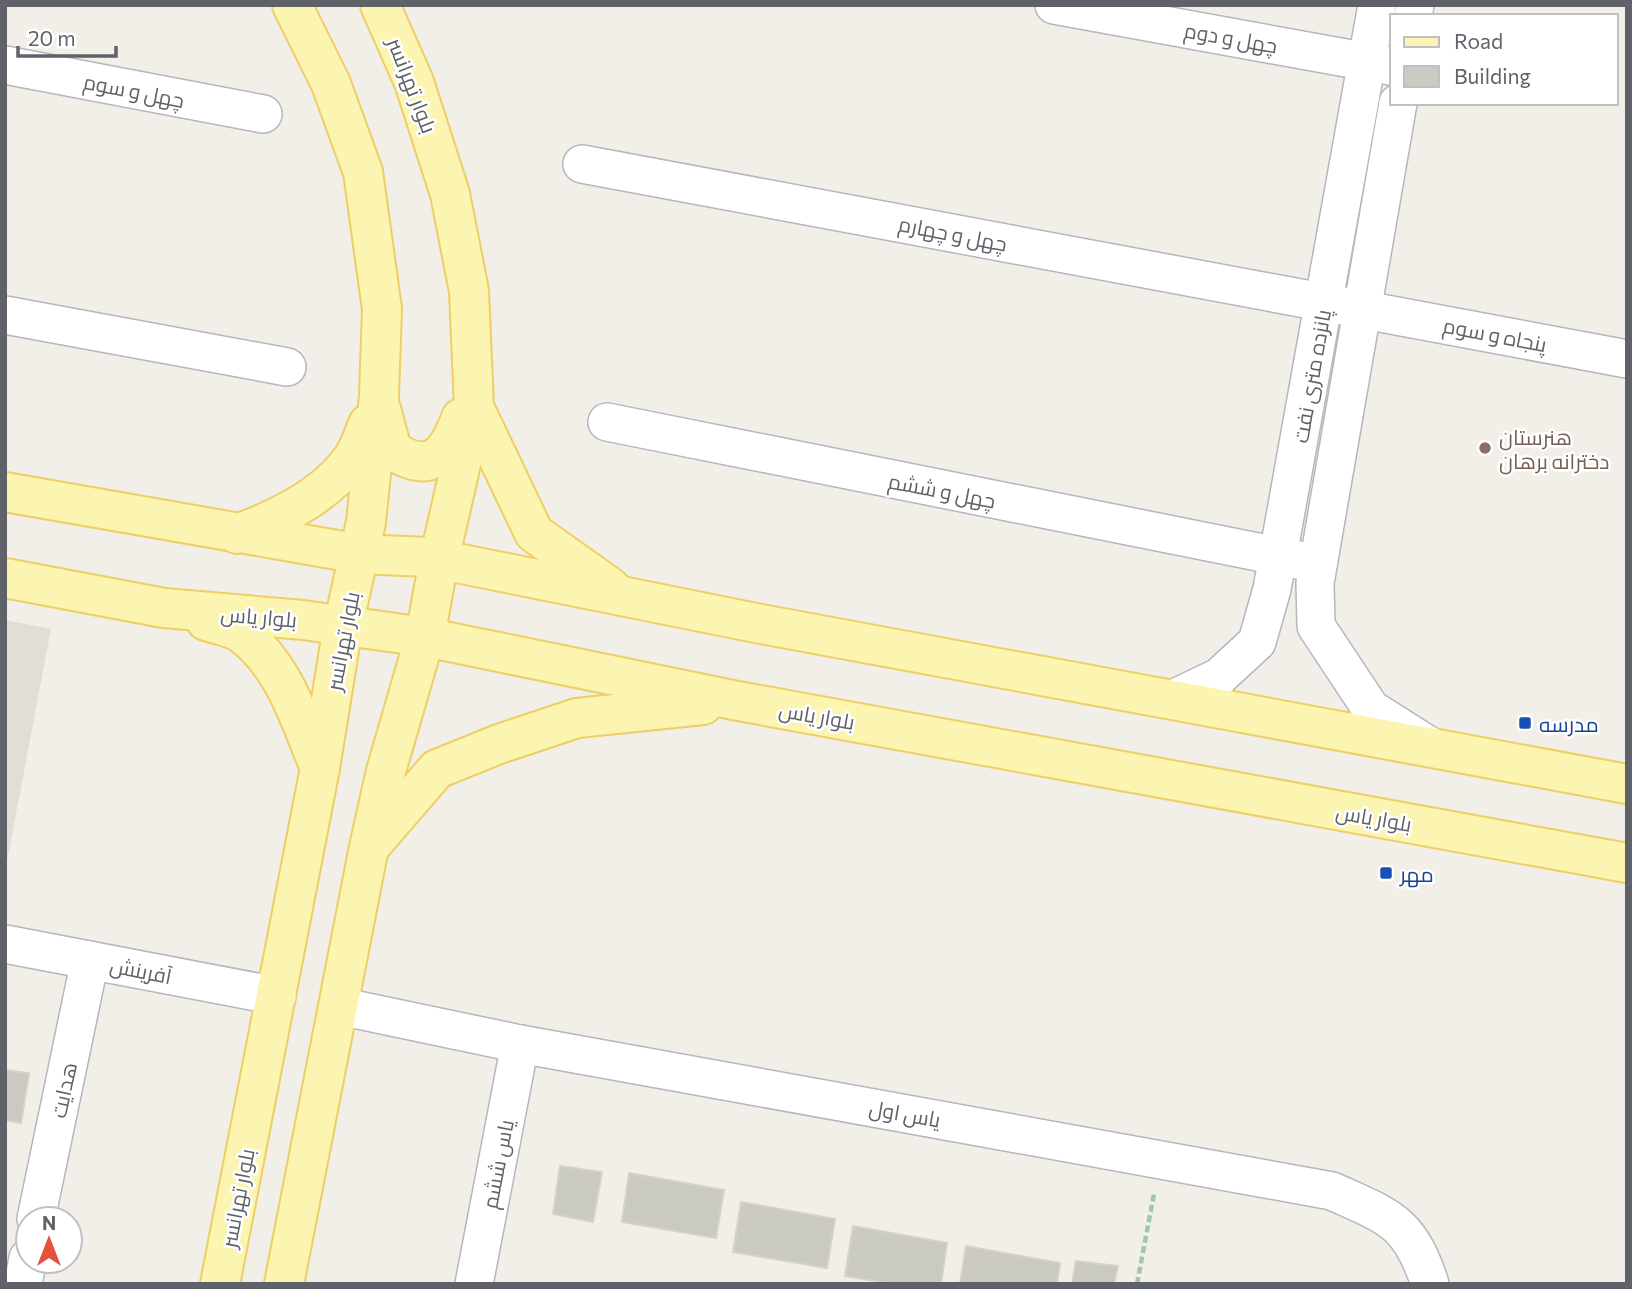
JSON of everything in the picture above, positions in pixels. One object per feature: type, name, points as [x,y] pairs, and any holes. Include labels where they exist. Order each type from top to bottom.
[{"type":"main road","name":"بلوار تهرانسر","points":[[220,1284],[320,768],[343,626],[366,522],[379,396],[382,309],[363,172],[331,84],[292,5]]},
{"type":"main road","name":"بلوار تهرانسر","points":[[284,1284],[369,847],[386,771],[425,637],[473,390],[470,291],[450,194],[414,82],[380,5]]},
{"type":"main road","points":[[379,396],[392,450],[407,460],[430,461],[441,456],[450,445],[473,390]]},
{"type":"main road","points":[[473,390],[534,533],[626,598]]},
{"type":"main road","points":[[237,534],[295,508],[344,470],[354,456],[379,396]]},
{"type":"main road","points":[[5,492],[360,554],[439,559],[626,598],[1627,784]]},
{"type":"main road","name":"بلوار یاس","points":[[5,578],[164,608],[425,637],[738,701],[1627,863]]},
{"type":"main road","points":[[164,608],[240,632],[262,653],[284,682],[320,768]]},
{"type":"main road","points":[[369,847],[437,769],[487,748],[577,718],[738,701]]},
{"type":"street","name":"چهل و دوم","points":[[1054,5],[1380,64]]},
{"type":"street","name":"پانزده متری نفت","points":[[1171,700],[1219,677],[1256,642],[1278,558],[1324,303],[1380,64],[1377,5]]},
{"type":"street","name":"چهل و سوم","points":[[5,65],[263,114]]},
{"type":"street","name":"پانزده متری نفت","points":[[1398,105],[1315,583],[1316,626],[1371,709],[1432,748]]},
{"type":"street","name":"چهل و چهارم","points":[[582,164],[1364,310]]},
{"type":"street","name":"پنجاه و سوم","points":[[1364,310],[1627,359]]},
{"type":"street","points":[[5,314],[287,367]]},
{"type":"street","name":"چهل و ششم","points":[[607,422],[1318,564]]},
{"type":"street","name":"آفرینش","points":[[5,944],[276,996]]},
{"type":"street","name":"هدایت","points":[[39,1205],[90,960]]},
{"type":"street","name":"یاس اول","points":[[339,1006],[520,1044],[1332,1191],[1394,1219],[1420,1255],[1430,1284]]},
{"type":"street","name":"یاس ششم","points":[[474,1284],[520,1044]]},
{"type":"path","points":[[1138,1284],[1161,1159]]},
{"type":"shaded area","points":[[5,620],[51,629],[5,872]]},
{"type":"building","points":[[5,1070],[29,1073],[21,1123],[5,1120]]},
{"type":"building","points":[[560,1166],[602,1172],[593,1222],[553,1214]]},
{"type":"building","points":[[629,1173],[724,1190],[716,1238],[622,1222]]},
{"type":"building","points":[[741,1202],[835,1219],[827,1268],[733,1252]]},
{"type":"building","points":[[853,1226],[947,1243],[941,1284],[893,1284],[845,1276]]},
{"type":"building","points":[[966,1246],[1060,1263],[1057,1284],[960,1284]]},
{"type":"building","points":[[1076,1261],[1118,1266],[1114,1284],[1072,1284]]},
{"type":"place","name":"هنرستان دخترانه برهان","points":[[1485,448]]},
{"type":"place","name":"مدرسه","points":[[1525,723]]},
{"type":"place","name":"مهر","points":[[1386,873]]}]
